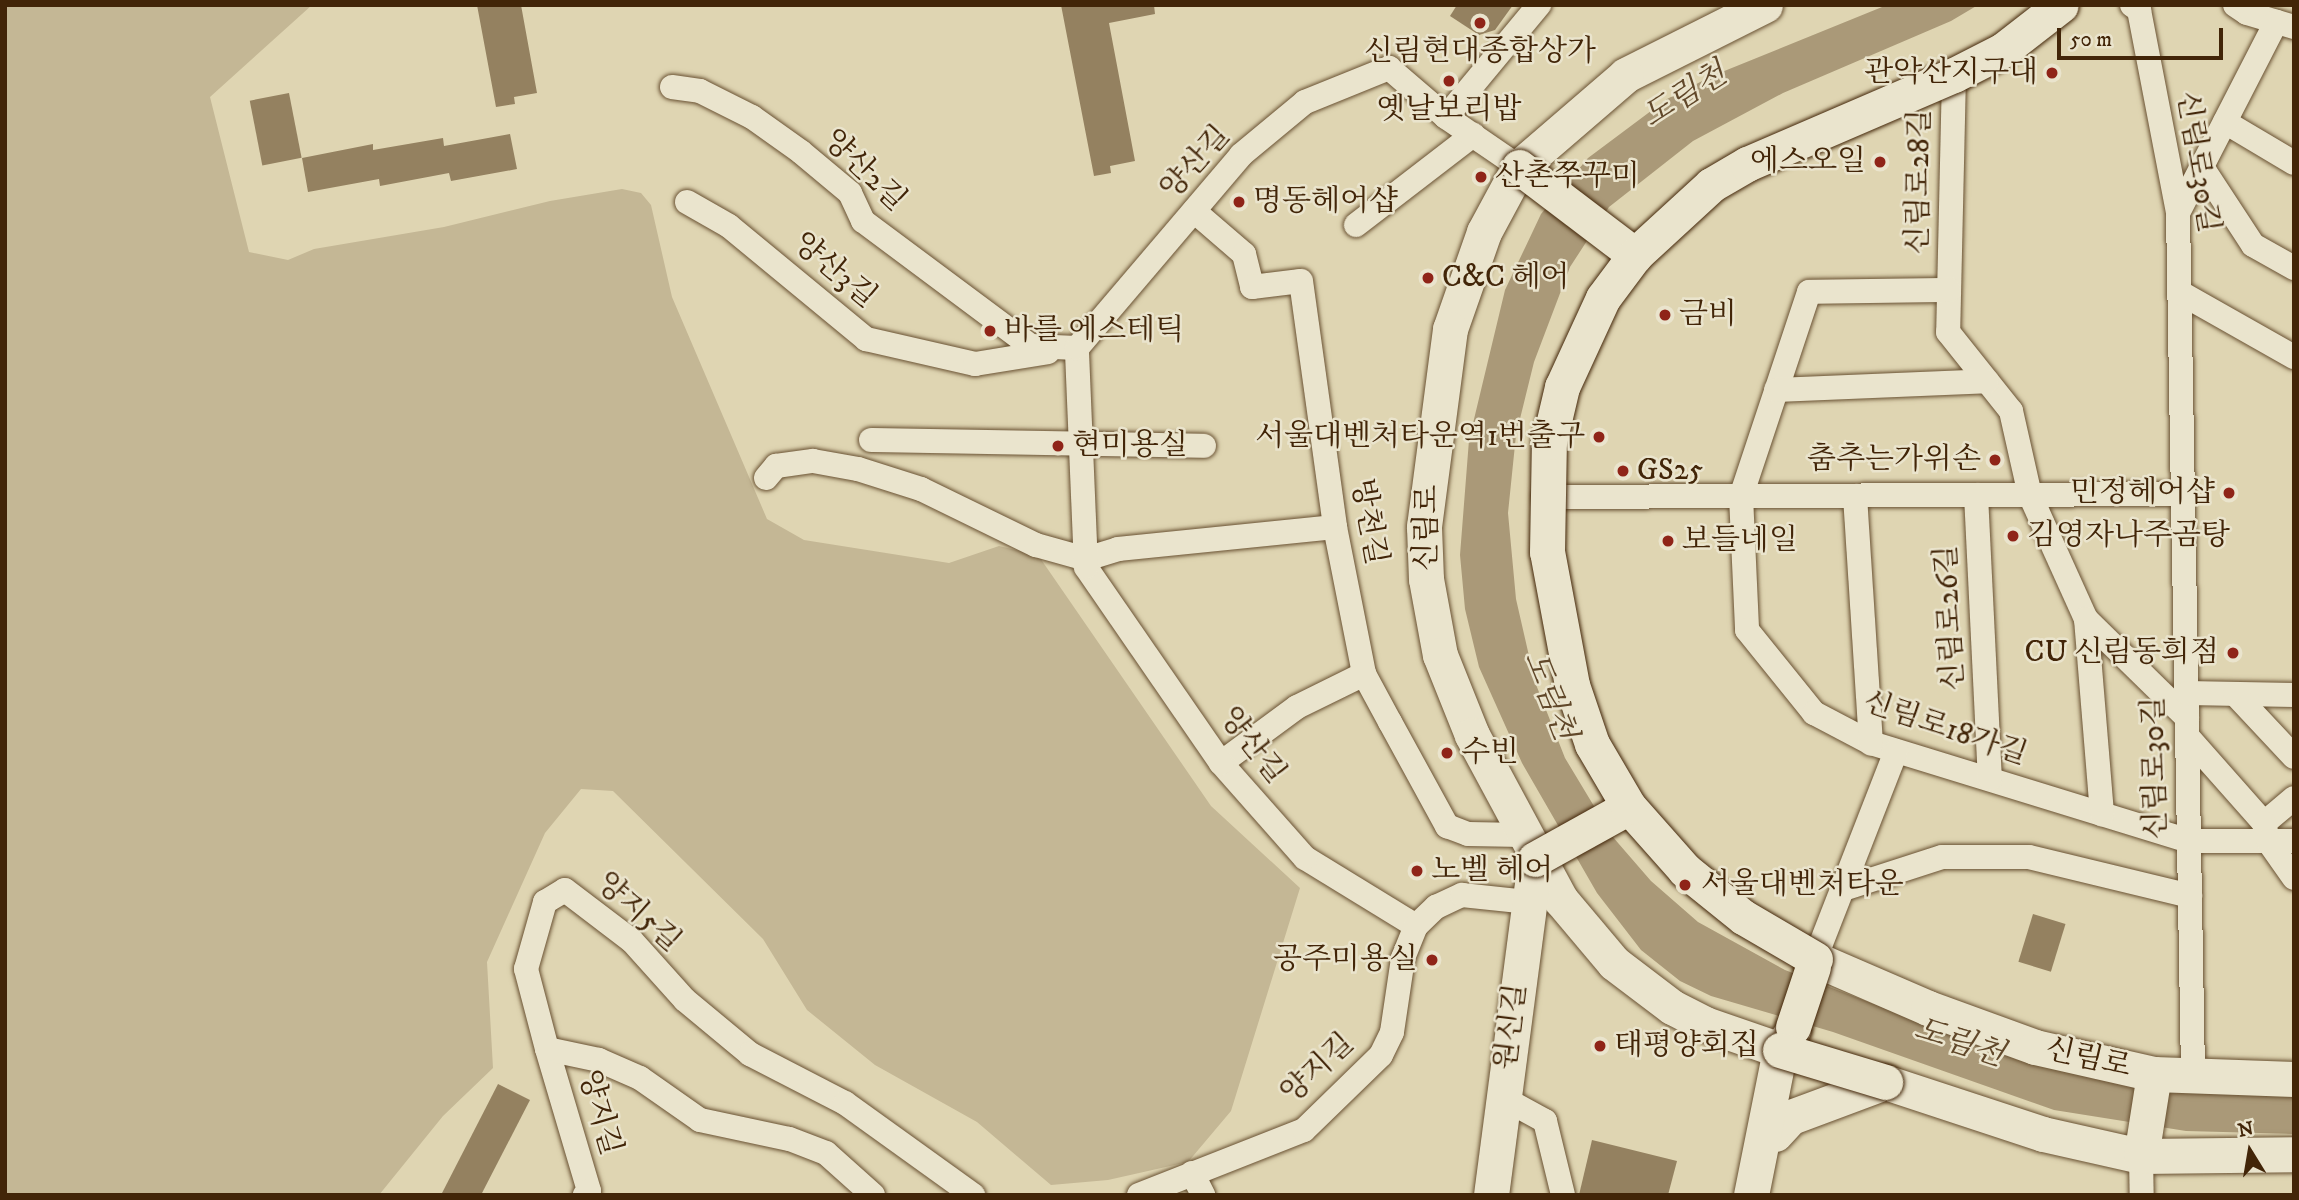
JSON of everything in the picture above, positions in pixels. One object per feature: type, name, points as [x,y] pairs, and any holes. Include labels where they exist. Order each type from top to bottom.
[{"type":"main road","name":"신림로","points":[[1765,5],[1626,75],[1519,167],[1484,232],[1450,329],[1424,527],[1426,579],[1440,655],[1472,736],[1529,847],[1588,937],[1615,964],[1672,1007],[1731,1033],[1789,1041],[1885,1082]]},
{"type":"main road","name":"신림로","points":[[2061,5],[2003,50],[1954,75],[1747,164],[1690,201],[1635,255],[1603,298],[1562,387],[1549,442],[1545,497],[1547,552],[1572,685],[1592,744],[1629,807],[1656,842],[1714,895],[1814,963],[2035,1047],[2153,1078],[2193,1076],[2294,1079]]},
{"type":"main road","points":[[1519,167],[1635,255]]},
{"type":"main road","points":[[1529,847],[1629,807]]},
{"type":"main road","name":"원신길","points":[[1491,1195],[1527,902],[1529,847]]},
{"type":"main road","points":[[1761,1195],[1789,1041],[1814,963]]},
{"type":"main road","points":[[1731,1033],[1760,1078],[1771,1133],[1751,1195]]},
{"type":"main road","points":[[2141,1156],[2153,1078]]},
{"type":"main road","points":[[1771,1133],[1791,1117],[1885,1082],[2043,1134],[2141,1156],[2294,1154]]},
{"type":"street","points":[[1446,117],[1539,5]]},
{"type":"street","name":"신림로30길","points":[[2132,5],[2139,10],[2178,213],[2193,1076]]},
{"type":"street","points":[[2178,213],[2225,122],[2285,25],[2235,5]]},
{"type":"street","name":"양산길","points":[[1416,926],[1305,858],[1221,763],[1086,567],[1077,348],[1241,155],[1306,102],[1389,68],[1446,117],[1519,167]]},
{"type":"street","name":"신림로28길","points":[[1954,75],[1948,332],[2011,411],[2030,495],[2087,619],[2187,727],[2266,832],[2294,878]]},
{"type":"street","name":"양산2길","points":[[672,87],[700,91],[752,117],[801,152],[850,193],[863,222],[1031,346],[1077,348]]},
{"type":"street","points":[[2225,122],[2294,163]]},
{"type":"street","points":[[1356,225],[1473,135]]},
{"type":"street","name":"신림로30길","points":[[2202,167],[2253,245],[2294,268]]},
{"type":"street","name":"양산3길","points":[[687,202],[740,234],[866,340],[975,364],[1077,348]]},
{"type":"street","name":"방천길","points":[[1194,211],[1244,254],[1252,287],[1301,281],[1335,527],[1364,674],[1447,826],[1468,834],[1529,847]]},
{"type":"street","name":"신림로28길","points":[[1741,496],[1809,292],[1949,290]]},
{"type":"street","points":[[2179,292],[2294,357]]},
{"type":"street","points":[[1776,390],[1987,382]]},
{"type":"street","points":[[871,440],[1081,447],[1204,446]]},
{"type":"street","points":[[766,478],[776,466],[813,461],[858,468],[921,489],[1036,544],[1086,559],[1118,549],[1335,527]]},
{"type":"street","points":[[1545,497],[2183,494]]},
{"type":"street","points":[[1855,495],[1871,743]]},
{"type":"street","name":"신림로26길","points":[[1976,495],[1990,779]]},
{"type":"street","name":"신림로18가길","points":[[1741,496],[1747,630],[1814,713],[1871,743],[2189,841],[2266,832],[2294,841]]},
{"type":"street","name":"신림로28길","points":[[2087,619],[2102,814]]},
{"type":"street","points":[[1221,763],[1297,707],[1364,674]]},
{"type":"street","points":[[2187,693],[2294,695]]},
{"type":"street","points":[[2235,694],[2294,757]]},
{"type":"street","points":[[1814,963],[1896,751]]},
{"type":"street","points":[[2266,832],[2294,798]]},
{"type":"street","points":[[1843,889],[1942,857],[2029,856],[2190,896]]},
{"type":"street","name":"양지5길","points":[[547,1049],[526,969],[545,902],[565,890],[632,941],[685,1000],[750,1054],[845,1102],[973,1195]]},
{"type":"street","name":"양지길","points":[[1139,1195],[1304,1129],[1381,1055],[1392,1031],[1403,958],[1416,926],[1436,907],[1462,895],[1527,902]]},
{"type":"street","points":[[547,1049],[599,1060],[640,1078],[700,1121],[789,1139],[825,1153],[873,1195]]},
{"type":"street","name":"양지길","points":[[547,1049],[589,1191],[585,1195]]},
{"type":"street","points":[[1503,1098],[1545,1121],[1563,1195]]},
{"type":"street","points":[[2141,1156],[2142,1195]]},
{"type":"street","points":[[1192,1173],[1203,1195]]},
{"type":"shaded area","points":[[5,5],[312,5],[210,97],[249,252],[288,260],[314,249],[444,227],[550,201],[622,189],[641,193],[651,205],[672,297],[767,519],[804,540],[949,563],[999,546],[1038,555],[1211,806],[1300,888],[1231,1111],[1188,1162],[1108,1180],[1051,1185],[977,1122],[875,1065],[807,1010],[763,939],[613,791],[581,789],[545,833],[487,962],[493,1068],[443,1116],[379,1195],[5,1195]]},
{"type":"water","name":"도림천","points":[[1887,5],[1978,5],[1951,21],[1783,93],[1693,141],[1609,207],[1570,267],[1534,362],[1516,435],[1508,513],[1516,599],[1535,682],[1565,758],[1612,836],[1651,881],[1698,922],[1785,970],[1926,1024],[2201,1093],[2294,1097],[2294,1134],[2186,1131],[2054,1110],[1833,1032],[1711,996],[1680,981],[1641,950],[1597,893],[1522,763],[1479,667],[1465,609],[1460,555],[1469,440],[1505,290],[1541,214],[1588,158],[1667,99],[1712,76]]},
{"type":"building","points":[[477,5],[521,5],[537,93],[514,97],[515,104],[496,107]]},
{"type":"building","points":[[1061,5],[1154,5],[1155,14],[1109,23],[1135,161],[1110,166],[1111,173],[1094,176]]},
{"type":"building","name":"신림현대종합상가","points":[[1457,5],[1513,5],[1495,30],[1479,35],[1450,16]]},
{"type":"building","points":[[289,93],[302,158],[262,165],[250,101]]},
{"type":"building","points":[[510,134],[517,169],[451,181],[449,173],[380,186],[379,179],[308,192],[302,158],[373,144],[373,150],[443,138],[444,146]]},
{"type":"building","points":[[2033,914],[2066,924],[2051,972],[2018,962]]},
{"type":"building","points":[[498,1084],[530,1100],[481,1195],[441,1195]]},
{"type":"building","points":[[1592,1140],[1677,1161],[1668,1195],[1579,1195]]},
{"type":"place","name":"신림현대종합상가","points":[[1480,23]]},
{"type":"place","name":"관악산지구대","points":[[2052,73]]},
{"type":"place","name":"옛날보리밥","points":[[1449,81]]},
{"type":"place","name":"에스오일","points":[[1880,162]]},
{"type":"place","name":"산촌쭈꾸미","points":[[1481,177]]},
{"type":"place","name":"명동헤어샵","points":[[1239,202]]},
{"type":"place","name":"C&C 헤어","points":[[1428,278]]},
{"type":"place","name":"금비","points":[[1665,315]]},
{"type":"place","name":"바를 에스테틱","points":[[990,331]]},
{"type":"place","name":"서울대벤처타운역1번출구","points":[[1599,437]]},
{"type":"place","name":"현미용실","points":[[1058,446]]},
{"type":"place","name":"춤추는가위손","points":[[1995,460]]},
{"type":"place","name":"GS25","points":[[1623,471]]},
{"type":"place","name":"민정헤어샵","points":[[2229,493]]},
{"type":"place","name":"김영자나주곰탕","points":[[2013,536]]},
{"type":"place","name":"보들네일","points":[[1668,541]]},
{"type":"place","name":"CU 신림동희점","points":[[2233,653]]},
{"type":"place","name":"수빈","points":[[1447,753]]},
{"type":"place","name":"노벨 헤어","points":[[1417,871]]},
{"type":"place","name":"서울대벤처타운","points":[[1685,885]]},
{"type":"place","name":"공주미용실","points":[[1432,960]]},
{"type":"place","name":"태평양회집","points":[[1600,1046]]}]
